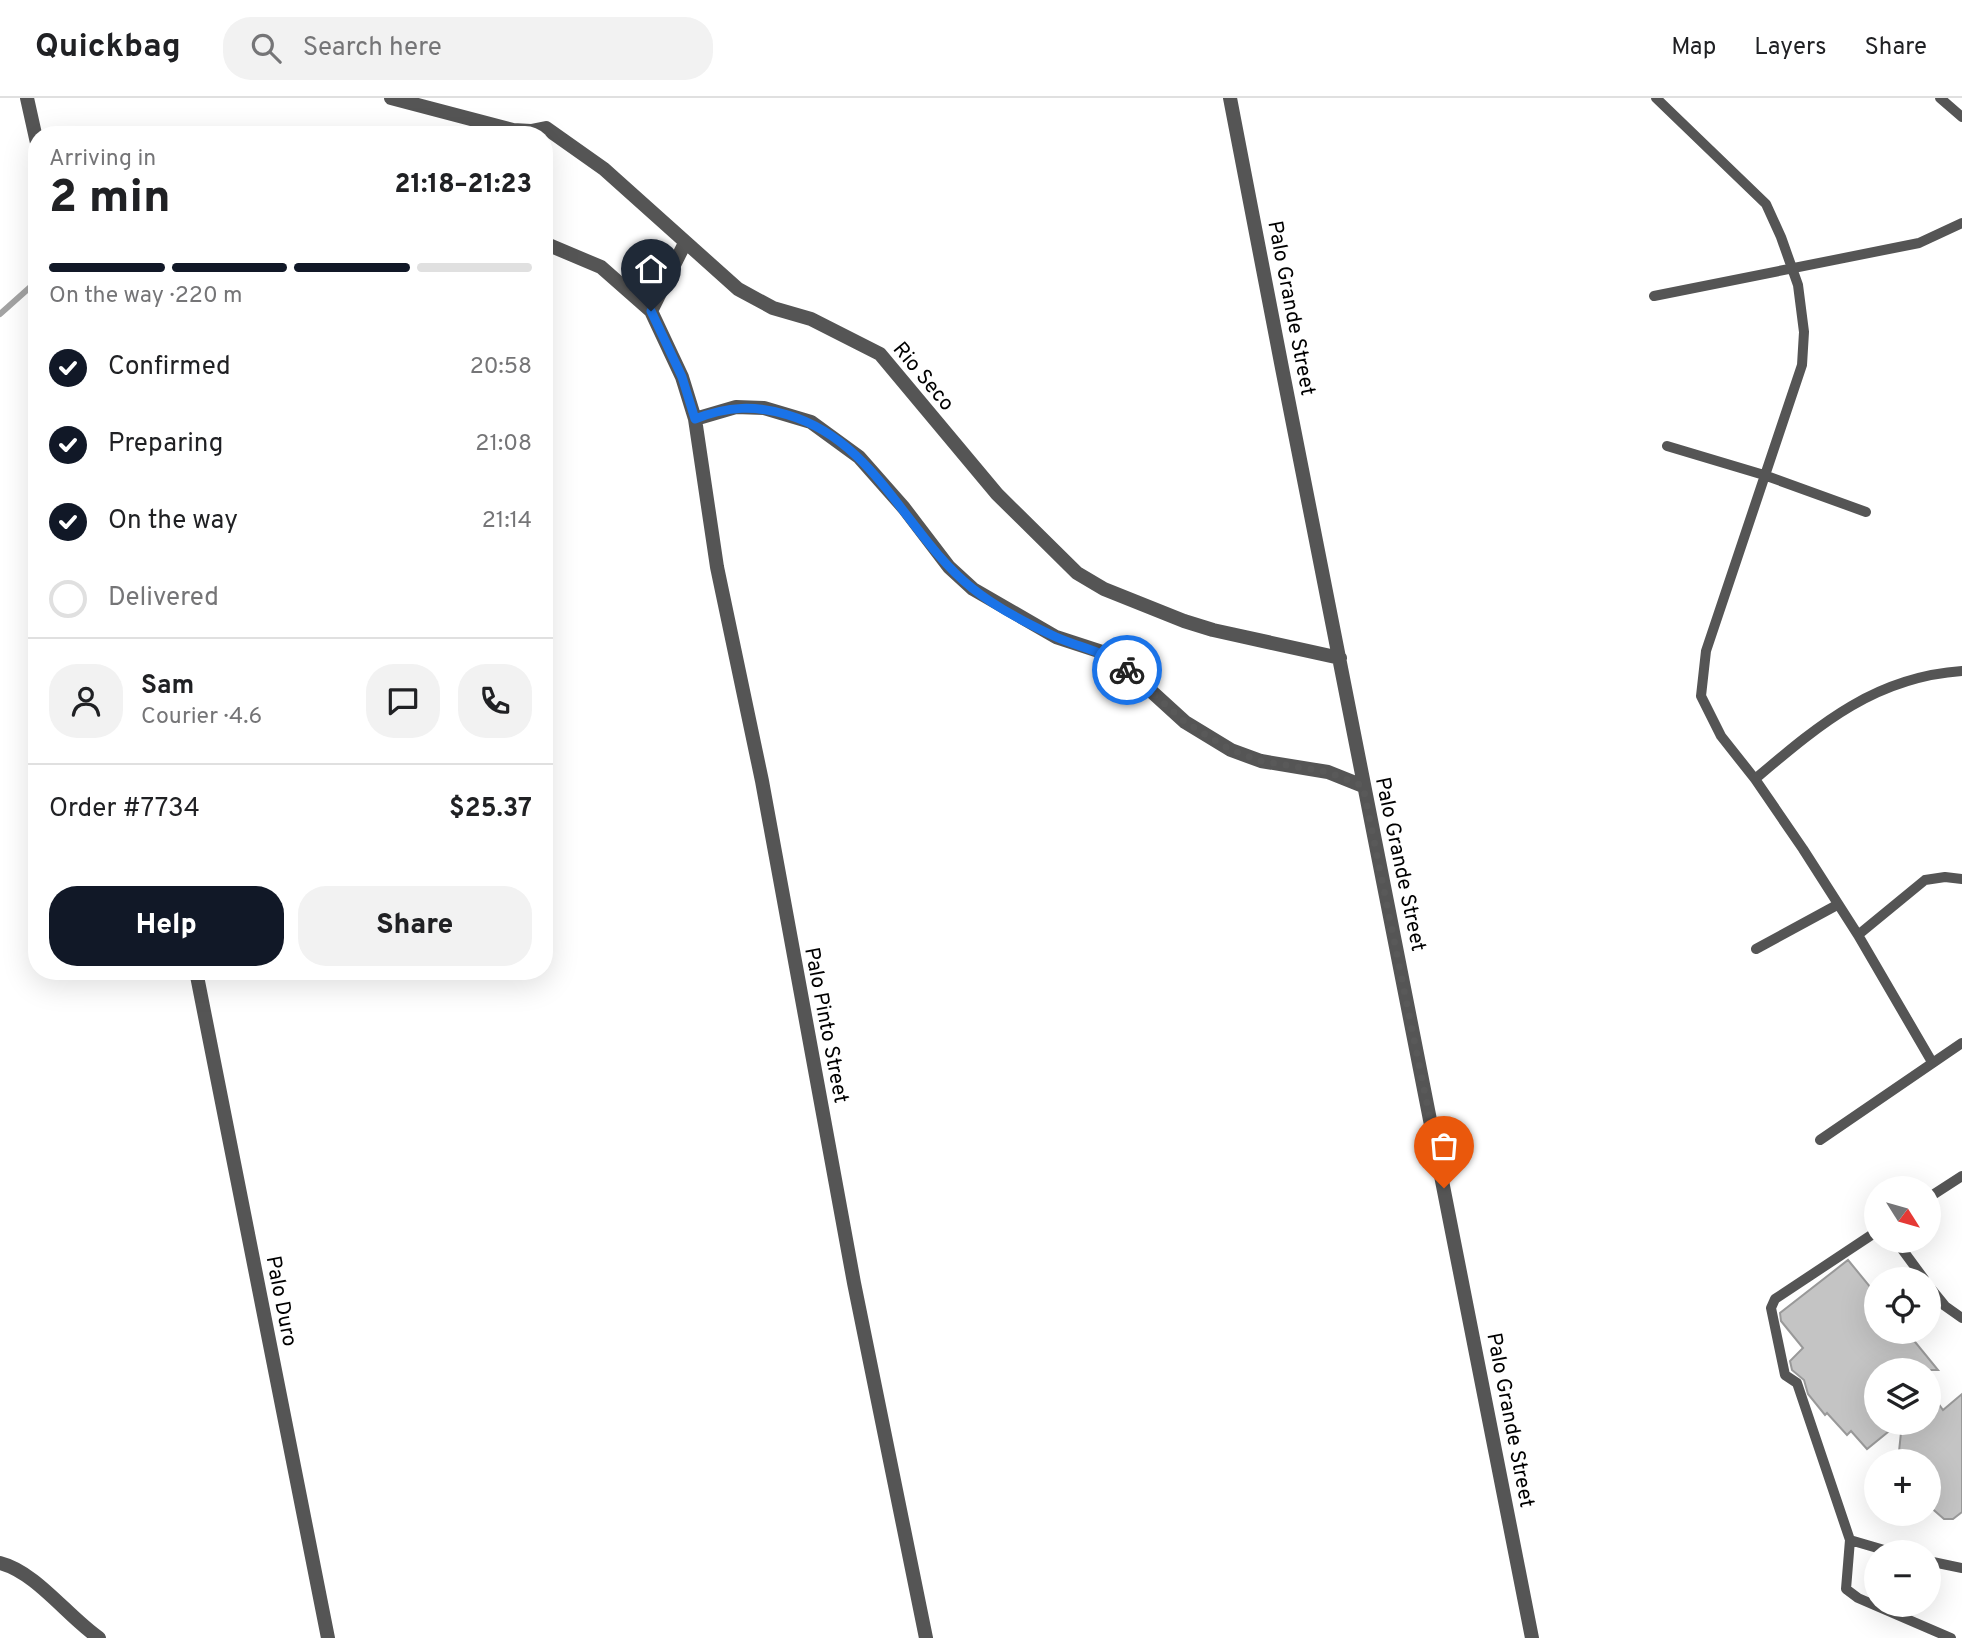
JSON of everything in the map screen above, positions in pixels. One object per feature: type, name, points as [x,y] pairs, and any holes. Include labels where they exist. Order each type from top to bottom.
[{"type":"street","points":[[27,98],[33,126]]},
{"type":"street","name":"Rio Seco","points":[[391,98],[498,126]]},
{"type":"street","name":"Palo Grande Street","points":[[1230,98],[1532,1638]]},
{"type":"street","name":"Rio Seco","points":[[553,133],[604,169],[738,289],[773,308],[811,319],[880,354],[997,494],[1077,573],[1104,589],[1184,621],[1340,658]]},
{"type":"street","points":[[651,311],[685,243]]},
{"type":"street","points":[[553,247],[601,267],[651,311],[682,377],[695,419],[736,407],[764,408],[811,422],[859,457],[904,508],[949,567],[973,589],[1056,637],[1105,653],[1185,722],[1231,750],[1261,761],[1328,772],[1363,786]]},
{"type":"street","name":"Palo Pinto Street","points":[[695,419],[717,567],[762,781],[854,1283],[926,1638]]},
{"type":"street","name":"Palo Duro","points":[[198,980],[328,1638]]},
{"type":"street","points":[[0,1563],[30,1579],[77,1622],[99,1638]]},
{"type":"lane","points":[[1656,98],[1766,204],[1798,285],[1804,332],[1802,365],[1706,651],[1701,696],[1721,736],[1755,779],[1858,935],[1932,1062]]},
{"type":"lane","points":[[1940,98],[1962,117]]},
{"type":"lane","points":[[1654,296],[1791,271],[1929,240],[1962,223]]},
{"type":"lane","points":[[1667,446],[1763,475],[1866,512]]},
{"type":"lane","points":[[1755,779],[1814,730],[1862,698],[1907,680],[1962,671]]},
{"type":"lane","points":[[1858,935],[1925,880],[1945,877],[1962,879]]},
{"type":"lane","points":[[1756,949],[1837,905]]},
{"type":"lane","points":[[1820,1140],[1962,1043]]},
{"type":"lane","points":[[1941,1190],[1962,1176]]},
{"type":"lane","points":[[1864,1240],[1775,1299],[1771,1308],[1785,1375],[1797,1383],[1850,1539],[1846,1588],[1858,1598],[1951,1638]]},
{"type":"lane","points":[[1941,1301],[1962,1318]]},
{"type":"lane","points":[[1850,1539],[1864,1543]]},
{"type":"lane","points":[[1941,1564],[1962,1568]]},
{"type":"building","points":[[1848,1260],[1864,1279],[1864,1344],[1917,1344],[1928,1358],[1864,1358],[1864,1435],[1884,1435],[1867,1449],[1851,1431],[1847,1435],[1827,1413],[1825,1415],[1808,1394],[1804,1380],[1792,1370],[1790,1361],[1803,1348],[1781,1321],[1780,1313]]},
{"type":"building","points":[[1962,1394],[1962,1512],[1953,1519],[1941,1516],[1941,1449],[1899,1449],[1901,1435],[1941,1435],[1941,1407],[1943,1410]]},
{"type":"waterway","points":[[0,314],[28,289]]},
{"type":"way so far","points":[[1127,670],[1185,722],[1231,750],[1261,761],[1328,772],[1363,786],[1444,1188]]},
{"type":"route","points":[[651,311],[682,377],[695,419],[736,407],[764,408],[811,422],[825,430],[859,457],[904,508],[949,567],[973,589],[1056,637],[1105,653],[1127,670]]}]
